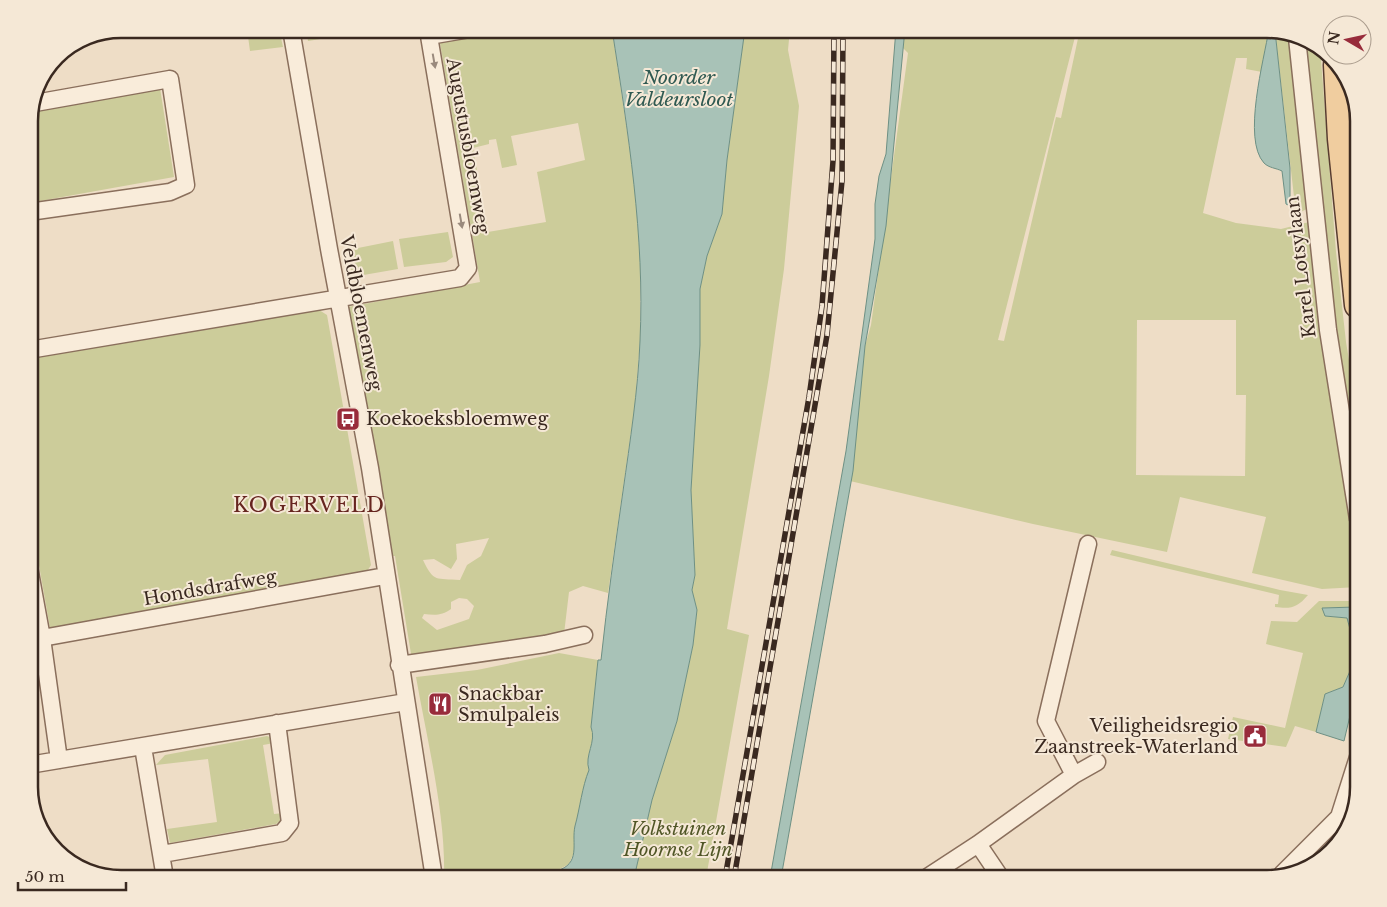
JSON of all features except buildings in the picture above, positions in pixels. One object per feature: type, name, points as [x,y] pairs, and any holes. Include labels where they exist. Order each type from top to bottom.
[{"type":"main road","points":[[1338,79],[1341,139],[1350,227]]},
{"type":"street","name":"Veldbloemenweg","points":[[293,38],[327,240],[370,468],[385,576],[433,869]]},
{"type":"street","name":"Augustusbloemweg","points":[[339,298],[460,278],[468,268],[429,38]]},
{"type":"street","name":"Karel Lotsylaan","points":[[1298,44],[1314,217],[1328,330],[1350,469]]},
{"type":"street","points":[[38,211],[170,192],[186,185],[170,79],[40,101]]},
{"type":"street","points":[[38,348],[339,298]]},
{"type":"street","points":[[1074,775],[1046,721],[1088,544]]},
{"type":"street","name":"Hondsdrafweg","points":[[42,638],[385,576]]},
{"type":"street","points":[[38,616],[59,760]]},
{"type":"street","points":[[399,665],[546,644],[584,635]]},
{"type":"street","points":[[38,764],[406,702]]},
{"type":"street","points":[[162,854],[282,833],[290,823],[277,723]]},
{"type":"street","points":[[143,747],[164,869]]},
{"type":"street","points":[[940,869],[1074,775],[1097,762]]},
{"type":"street","points":[[1290,866],[1339,817],[1350,782]]},
{"type":"street","points":[[978,844],[995,869]]},
{"type":"green space","points":[[248,38],[281,38],[283,47],[250,51]]},
{"type":"green space","points":[[308,38],[327,38],[308,41]]},
{"type":"green space","points":[[466,38],[613,38],[634,179],[640,255],[640,341],[635,404],[608,593],[583,586],[569,592],[564,634],[412,660],[395,556],[391,556],[348,307],[480,282],[440,43]],"holes":[[[578,123],[585,160],[537,172],[546,222],[488,232],[473,148],[489,144],[489,140],[496,139],[502,168],[517,165],[511,136]],[[489,538],[481,556],[467,565],[460,580],[441,579],[433,576],[423,560],[434,559],[451,569],[457,559],[456,544]],[[459,598],[467,599],[474,606],[469,619],[437,630],[422,618],[424,614],[438,614],[448,611],[451,609],[451,602]]]},
{"type":"green space","name":"Volkstuinen Hoornse Lijn","points":[[744,38],[789,38],[788,50],[799,106],[784,269],[769,376],[727,629],[749,635],[708,869],[636,869],[652,800],[677,721],[693,645],[697,610],[692,590],[695,575],[691,490],[700,345],[700,289],[707,256],[722,214],[727,160]]},
{"type":"green space","points":[[904,38],[1075,38],[998,340],[1004,341],[1056,117],[1061,118],[1078,38],[1268,38],[1262,72],[1246,69],[1247,58],[1236,58],[1203,213],[1236,223],[1281,229],[1309,222],[1350,510],[1350,587],[1322,589],[1252,573],[1266,517],[1180,497],[1167,552],[1033,524],[850,481],[865,346],[871,325],[908,53],[903,48]],"holes":[[[1137,320],[1236,320],[1236,395],[1246,395],[1245,476],[1136,475]]]},
{"type":"green space","points":[[1276,38],[1293,42],[1307,209],[1296,214]]},
{"type":"green space","points":[[1303,46],[1321,59],[1336,252],[1350,366],[1350,437],[1339,374]]},
{"type":"green space","points":[[160,88],[174,177],[38,201],[39,110]]},
{"type":"green space","points":[[448,232],[453,257],[446,262],[404,267],[399,239]]},
{"type":"green space","points":[[393,241],[398,269],[352,277],[348,250]]},
{"type":"green space","points":[[316,308],[327,315],[371,565],[366,573],[50,628],[38,559],[38,357]]},
{"type":"green space","points":[[1112,550],[1308,595],[1293,607],[1275,607],[1275,604],[1278,604],[1279,595],[1110,555]]},
{"type":"green space","points":[[1319,601],[1350,601],[1350,607],[1323,608],[1325,616],[1347,618],[1350,629],[1350,671],[1343,687],[1325,694],[1316,732],[1295,726],[1286,747],[1228,739],[1233,717],[1285,728],[1303,653],[1266,644],[1271,621],[1297,622]]},
{"type":"green space","points":[[559,653],[598,660],[591,727],[593,738],[588,759],[589,770],[575,828],[576,848],[569,864],[560,869],[444,869],[439,803],[416,677],[477,670]]},
{"type":"green space","points":[[267,736],[272,738],[274,743],[263,745],[274,814],[284,813],[284,818],[276,824],[170,843],[167,829],[217,822],[208,759],[156,765],[165,755]]},
{"type":"water","name":"Noorder Valdeursloot","points":[[613,38],[744,38],[727,160],[722,214],[707,256],[700,289],[700,345],[691,490],[695,575],[692,590],[697,610],[693,645],[677,721],[652,800],[636,869],[561,869],[569,863],[574,852],[575,826],[589,770],[588,759],[593,738],[591,727],[598,660],[601,660],[637,378],[640,341],[640,262],[638,223]]},
{"type":"water","points":[[895,38],[904,38],[886,226],[865,346],[853,471],[783,869],[772,869],[846,451],[875,239],[875,204],[879,176],[886,154]]},
{"type":"water","points":[[1267,38],[1276,38],[1290,168],[1290,206],[1286,204],[1282,171],[1264,163],[1258,152],[1255,136],[1255,118],[1259,79]]},
{"type":"water","points":[[1350,607],[1350,629],[1347,618],[1325,616],[1322,608]]},
{"type":"water","points":[[1350,671],[1350,716],[1344,741],[1316,732],[1325,694],[1343,687]]},
{"type":"railway","points":[[727,869],[809,397],[822,306],[833,161],[834,38]]},
{"type":"railway","points":[[736,869],[827,335],[842,181],[843,38]]},
{"type":"place","name":"Koekoeksbloemweg","points":[[348,419]]},
{"type":"place","name":"Snackbar Smulpaleis","points":[[440,704]]},
{"type":"place","name":"Veiligheidsregio Zaanstreek-Waterland","points":[[1255,736]]},
{"type":"district","name":"KOGERVELD","points":[[309,505]]}]
